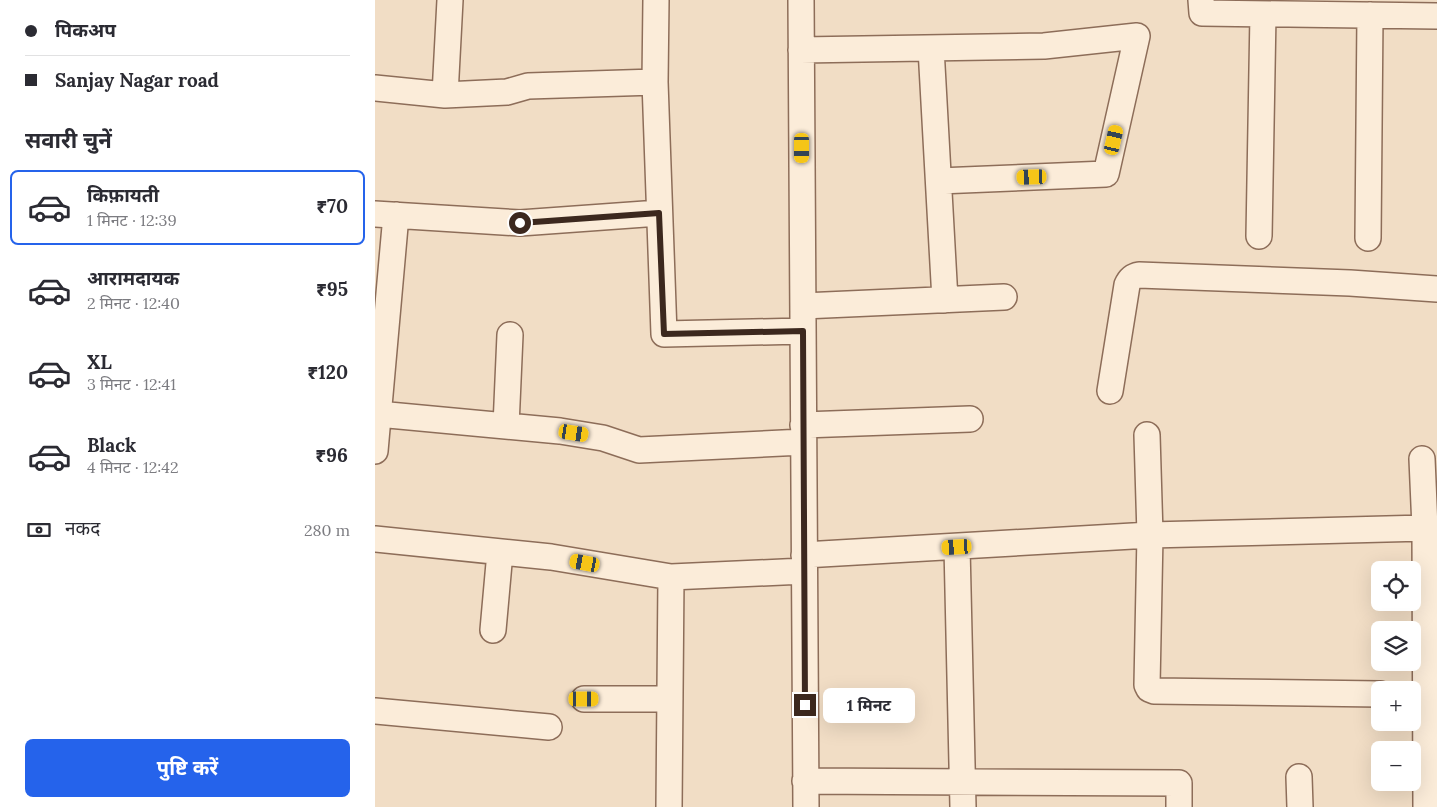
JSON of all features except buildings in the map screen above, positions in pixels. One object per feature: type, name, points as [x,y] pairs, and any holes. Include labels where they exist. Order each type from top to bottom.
[{"type":"street","points":[[445,95],[450,0]]},
{"type":"street","points":[[656,0],[655,82],[664,334],[803,331]]},
{"type":"street","points":[[801,0],[806,807]]},
{"type":"street","points":[[1201,0],[1202,14],[1437,16]]},
{"type":"street","points":[[1259,236],[1263,14]]},
{"type":"street","points":[[1368,238],[1370,15]]},
{"type":"street","points":[[801,50],[1044,46],[1137,36],[1106,174],[939,181]]},
{"type":"street","points":[[931,48],[945,300]]},
{"type":"street","points":[[375,88],[445,95],[507,92],[528,86],[655,82]]},
{"type":"street","points":[[375,451],[386,215],[520,223],[659,213]]},
{"type":"street","points":[[1110,391],[1127,285],[1133,276],[1350,283],[1437,290]]},
{"type":"street","points":[[803,306],[1004,297]]},
{"type":"street","points":[[506,426],[510,335]]},
{"type":"street","points":[[378,414],[559,431],[603,438],[639,450],[970,419]]},
{"type":"street","points":[[1147,435],[1150,535],[1147,685],[1149,689],[1163,691],[1371,694]]},
{"type":"street","points":[[1421,693],[1432,666],[1422,459]]},
{"type":"street","points":[[375,539],[551,557],[671,576],[957,547],[1150,535],[1425,528]]},
{"type":"street","points":[[957,547],[963,807]]},
{"type":"street","points":[[493,630],[500,552]]},
{"type":"street","points":[[669,807],[671,576]]},
{"type":"street","points":[[584,699],[669,699]]},
{"type":"street","points":[[375,711],[549,727]]},
{"type":"street","points":[[1421,714],[1426,807]]},
{"type":"street","points":[[1299,777],[1300,807]]},
{"type":"street","points":[[805,781],[1179,783],[1179,807]]},
{"type":"route","points":[[520,223],[659,213],[664,334],[803,331],[805,705]]}]
